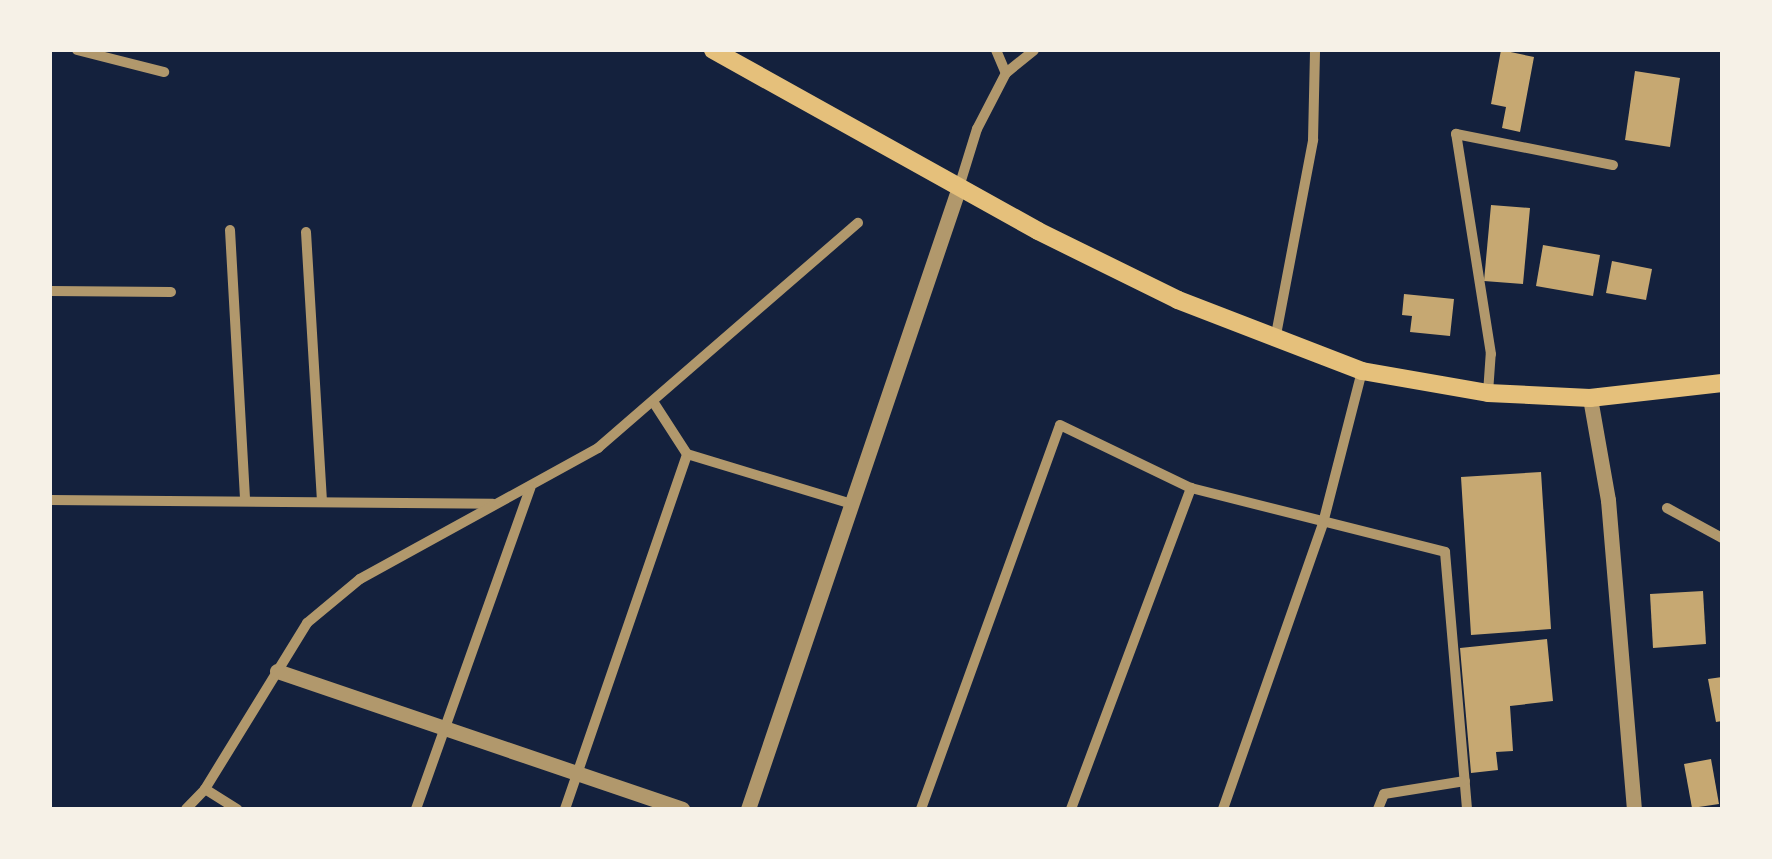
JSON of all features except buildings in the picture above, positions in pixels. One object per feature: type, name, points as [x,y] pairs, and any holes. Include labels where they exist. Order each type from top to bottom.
[{"type":"main road","points":[[712,50],[959,186],[1178,300],[1362,372],[1488,393],[1590,398],[1722,383]]},
{"type":"street","points":[[77,50],[164,72]]},
{"type":"street","points":[[996,50],[1006,73]]},
{"type":"street","points":[[748,809],[976,129],[1006,73],[1034,50]]},
{"type":"street","points":[[1275,341],[1313,140],[1315,50]]},
{"type":"street","points":[[1488,393],[1491,354],[1456,134],[1613,165]]},
{"type":"street","points":[[186,809],[205,790],[306,623],[360,579],[598,448],[858,223]]},
{"type":"street","points":[[230,230],[245,500]]},
{"type":"street","points":[[306,232],[322,499]]},
{"type":"street","points":[[50,291],[172,292]]},
{"type":"street","points":[[1223,809],[1323,523],[1362,372]]},
{"type":"street","points":[[1590,398],[1608,500],[1634,809]]},
{"type":"street","points":[[654,403],[687,454],[848,503]]},
{"type":"street","points":[[921,809],[1060,425],[1192,488],[1445,552],[1467,809]]},
{"type":"street","points":[[565,809],[687,454]]},
{"type":"street","points":[[416,809],[530,488]]},
{"type":"street","points":[[1072,809],[1192,488]]},
{"type":"street","points":[[50,500],[322,499],[494,504]]},
{"type":"street","points":[[1667,508],[1722,538]]},
{"type":"street","points":[[276,671],[682,809]]},
{"type":"street","points":[[1378,809],[1384,794],[1465,781]]},
{"type":"street","points":[[205,790],[237,809]]}]
